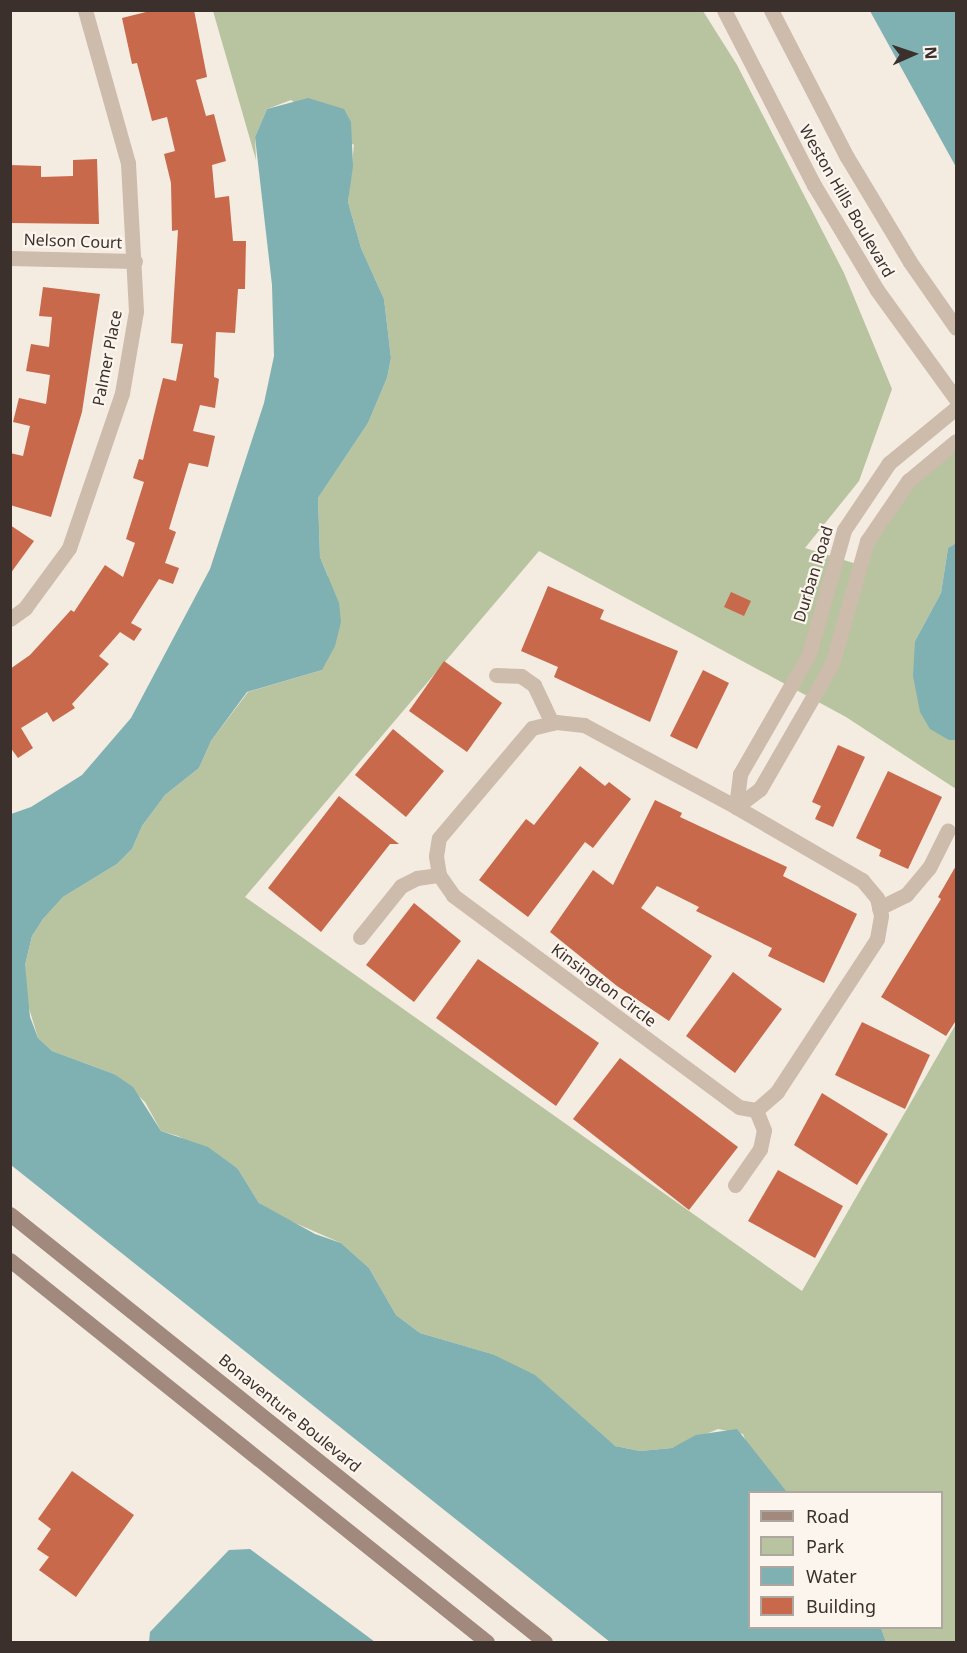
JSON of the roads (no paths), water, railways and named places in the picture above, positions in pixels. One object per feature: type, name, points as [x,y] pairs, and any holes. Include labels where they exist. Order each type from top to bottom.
[{"type":"main road","name":"Bonaventure Boulevard","points":[[10,1214],[545,1642]]},
{"type":"main road","points":[[10,1260],[487,1642]]},
{"type":"street","name":"Palmer Place","points":[[10,619],[25,608],[69,548],[122,393],[136,311],[128,163],[85,10]]},
{"type":"street","name":"Weston Hills Boulevard","points":[[724,10],[814,185],[877,290],[957,399]]},
{"type":"street","name":"Weston Hills Boulevard","points":[[771,10],[846,157],[910,262],[957,328]]},
{"type":"street","name":"Nelson Court","points":[[10,258],[135,261]]},
{"type":"street","name":"Durban Road","points":[[736,807],[740,774],[809,654],[844,530],[889,463],[957,408]]},
{"type":"street","points":[[736,807],[760,789],[832,664],[867,541],[908,481],[957,441]]},
{"type":"street","points":[[496,675],[521,676],[534,685],[552,723]]},
{"type":"street","points":[[360,937],[401,886],[417,878],[439,875],[436,856],[440,838],[532,728],[552,723],[584,725],[736,807],[862,880],[877,898],[879,908],[877,939],[777,1092],[756,1110],[764,1130],[760,1149],[735,1185]]},
{"type":"street","points":[[756,746],[778,758]]},
{"type":"street","points":[[879,908],[906,895],[928,868],[948,830]]},
{"type":"street","name":"Kinsington Circle","points":[[439,875],[453,895],[729,1100],[739,1107],[756,1110]]},
{"type":"water","points":[[870,11],[956,11],[956,167]]},
{"type":"water","points":[[308,98],[344,109],[351,122],[353,166],[348,202],[361,248],[384,299],[391,358],[387,378],[368,423],[318,498],[320,557],[339,603],[341,622],[335,646],[322,670],[247,692],[211,741],[199,768],[165,795],[142,826],[132,849],[117,864],[63,897],[43,919],[32,936],[25,965],[30,1017],[38,1038],[52,1051],[114,1074],[133,1087],[161,1131],[208,1147],[238,1169],[259,1203],[315,1234],[341,1243],[369,1268],[396,1315],[420,1333],[492,1354],[535,1375],[615,1446],[640,1451],[672,1448],[696,1435],[737,1429],[786,1491],[748,1491],[748,1629],[881,1629],[886,1642],[610,1642],[11,1165],[11,814],[31,807],[82,775],[131,718],[210,569],[264,403],[274,356],[272,285],[255,137],[267,109]]},
{"type":"water","points":[[956,543],[956,740],[949,740],[930,729],[920,712],[913,676],[915,641],[941,593],[948,548]]},
{"type":"water","points":[[250,1549],[375,1642],[149,1642],[150,1632],[229,1550]]}]
